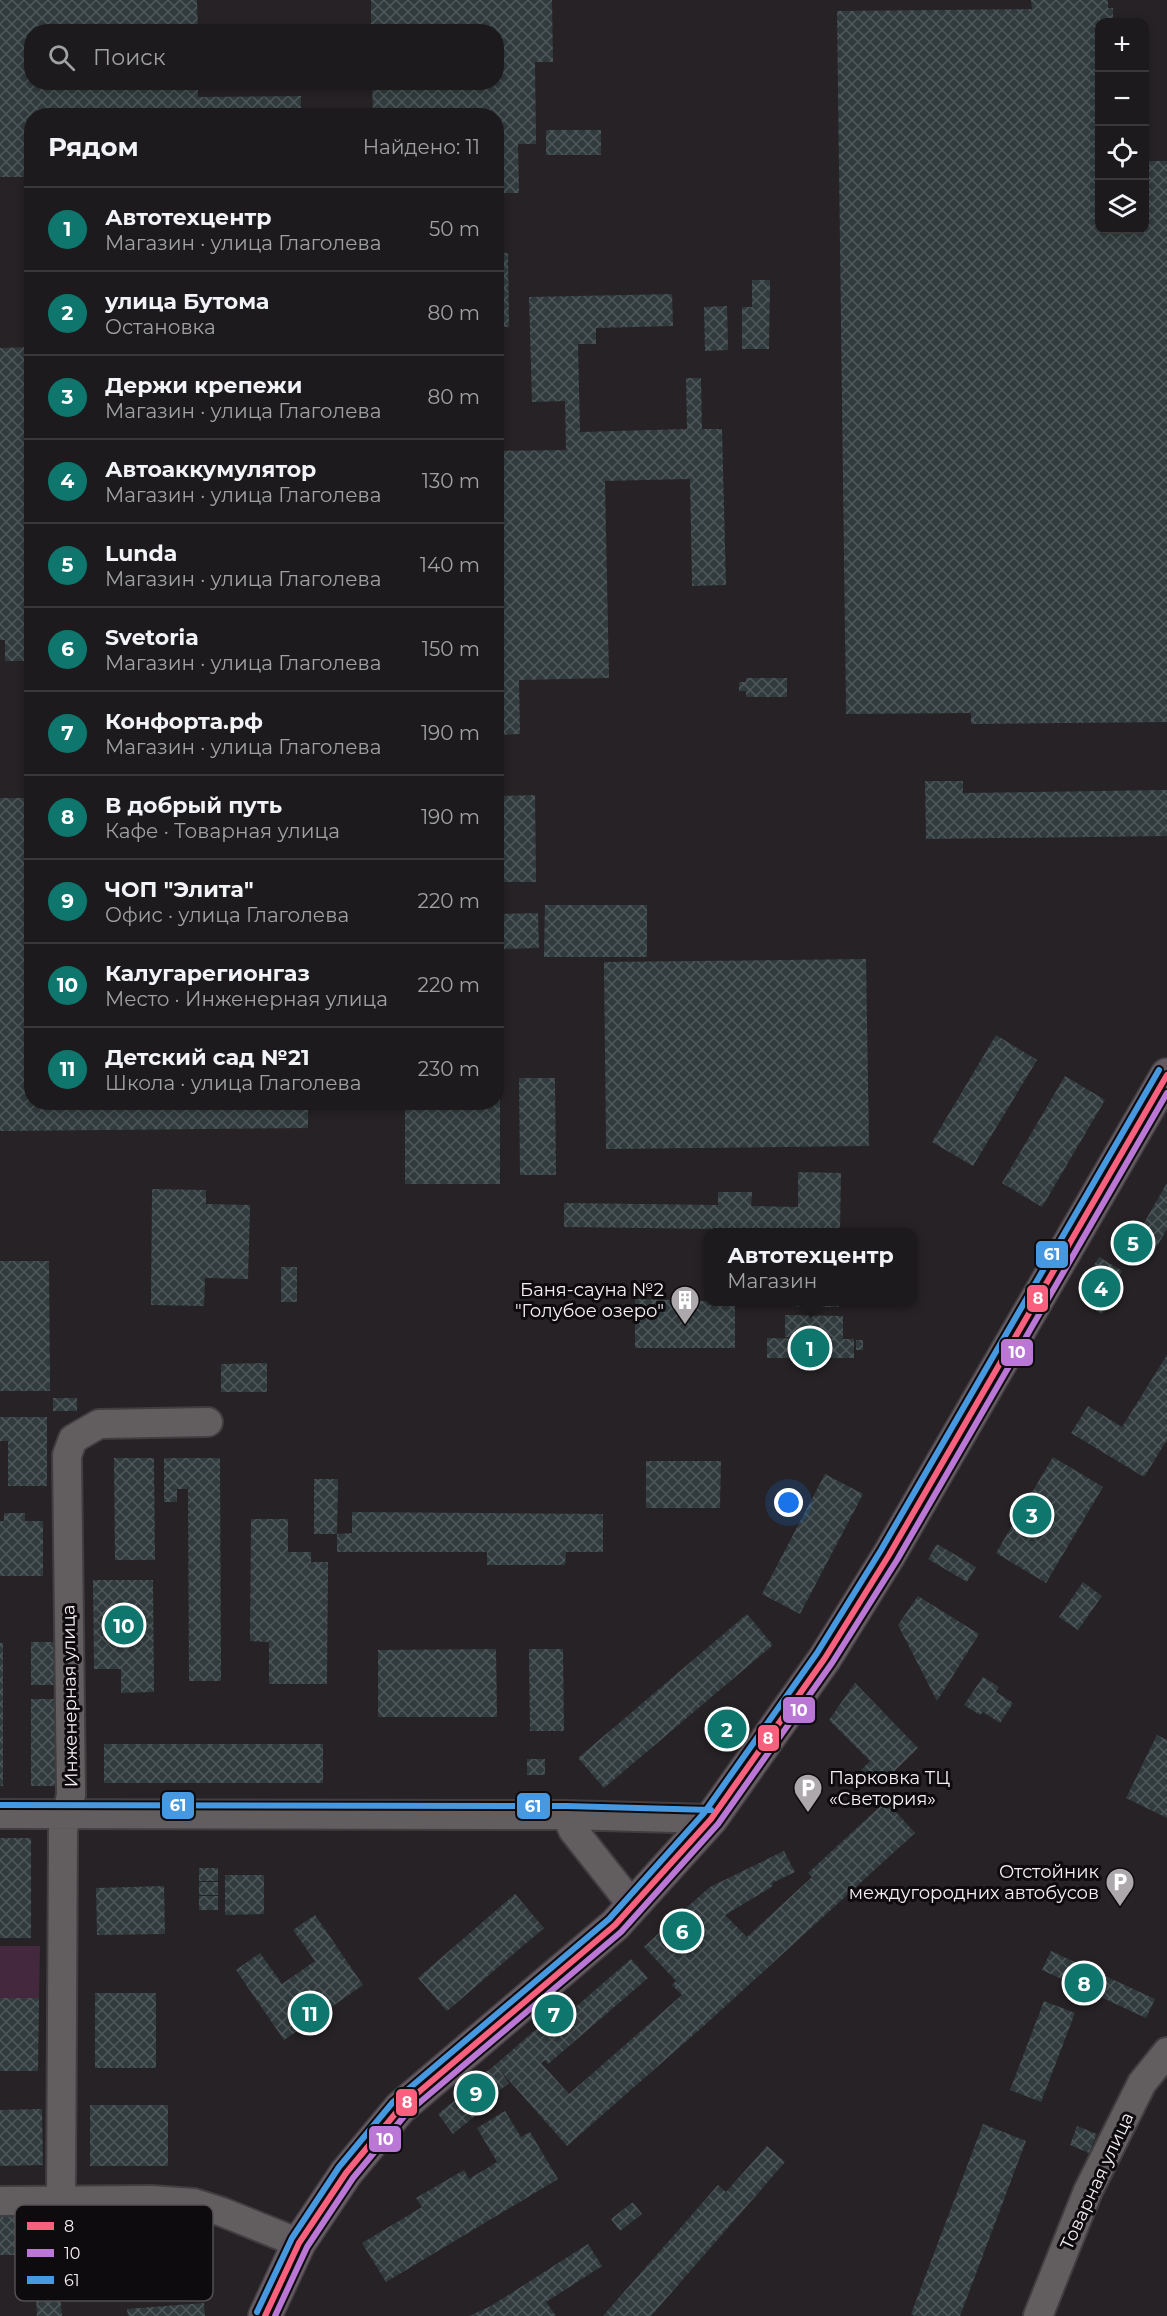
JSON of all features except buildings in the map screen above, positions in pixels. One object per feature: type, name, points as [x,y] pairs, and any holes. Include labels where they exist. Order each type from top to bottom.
[{"type":"main road","points":[[265,2316],[299,2243],[346,2173],[400,2108],[615,1925],[711,1819],[825,1658],[889,1555],[1167,1075]]},
{"type":"street","name":"Инженерная улица","points":[[61,2200],[63,1830],[71,1795],[67,1455],[73,1439],[99,1424],[208,1422]]},
{"type":"street","points":[[0,1814],[566,1815],[711,1819]]},
{"type":"street","points":[[566,1815],[573,1830],[633,1906]]},
{"type":"street","name":"Товарная улица","points":[[1038,2316],[1088,2192],[1142,2084],[1167,2052]]},
{"type":"street","points":[[0,2201],[151,2200],[200,2205]]},
{"type":"street","points":[[213,2209],[299,2243]]},
{"type":"shaded area","points":[[0,1946],[40,1946],[39,1998],[0,1998]]},
{"type":"transit line","name":"61","points":[[257,2312],[292,2238],[339,2167],[393,2102],[609,1919],[704,1813],[817,1653],[881,1550],[1159,1070]]},
{"type":"transit line","name":"8","points":[[265,2316],[299,2243],[346,2173],[400,2108],[615,1925],[711,1819],[825,1658],[889,1555],[1167,1075]]},
{"type":"transit line","name":"10","points":[[275,2316],[307,2247],[353,2178],[406,2114],[621,1932],[718,1824],[832,1663],[897,1560],[1167,1093]]},
{"type":"transit line","name":"61","points":[[0,1805],[566,1806],[711,1810]]},
{"type":"place","name":"Lunda","points":[[1133,1243]]},
{"type":"place","name":"Автоаккумулятор","points":[[1101,1288]]},
{"type":"place","name":"Баня-сауна №2 \"Голубое озеро\"","points":[[685,1326]]},
{"type":"place","name":"Автотехцентр","points":[[810,1348]]},
{"type":"place","name":"Держи крепежи","points":[[1032,1515]]},
{"type":"place","name":"Калугарегионгаз","points":[[124,1625]]},
{"type":"place","name":"улица Бутома","points":[[727,1729]]},
{"type":"place","name":"Парковка ТЦ «Светория»","points":[[808,1814]]},
{"type":"place","name":"Отстойник междугородних автобусов","points":[[1120,1908]]},
{"type":"place","name":"Svetoria","points":[[682,1931]]},
{"type":"place","name":"В добрый путь","points":[[1084,1983]]},
{"type":"place","name":"Детский сад №21","points":[[310,2013]]},
{"type":"place","name":"Конфорта.рф","points":[[554,2014]]},
{"type":"place","name":"ЧОП \"Элита\"","points":[[476,2093]]}]
